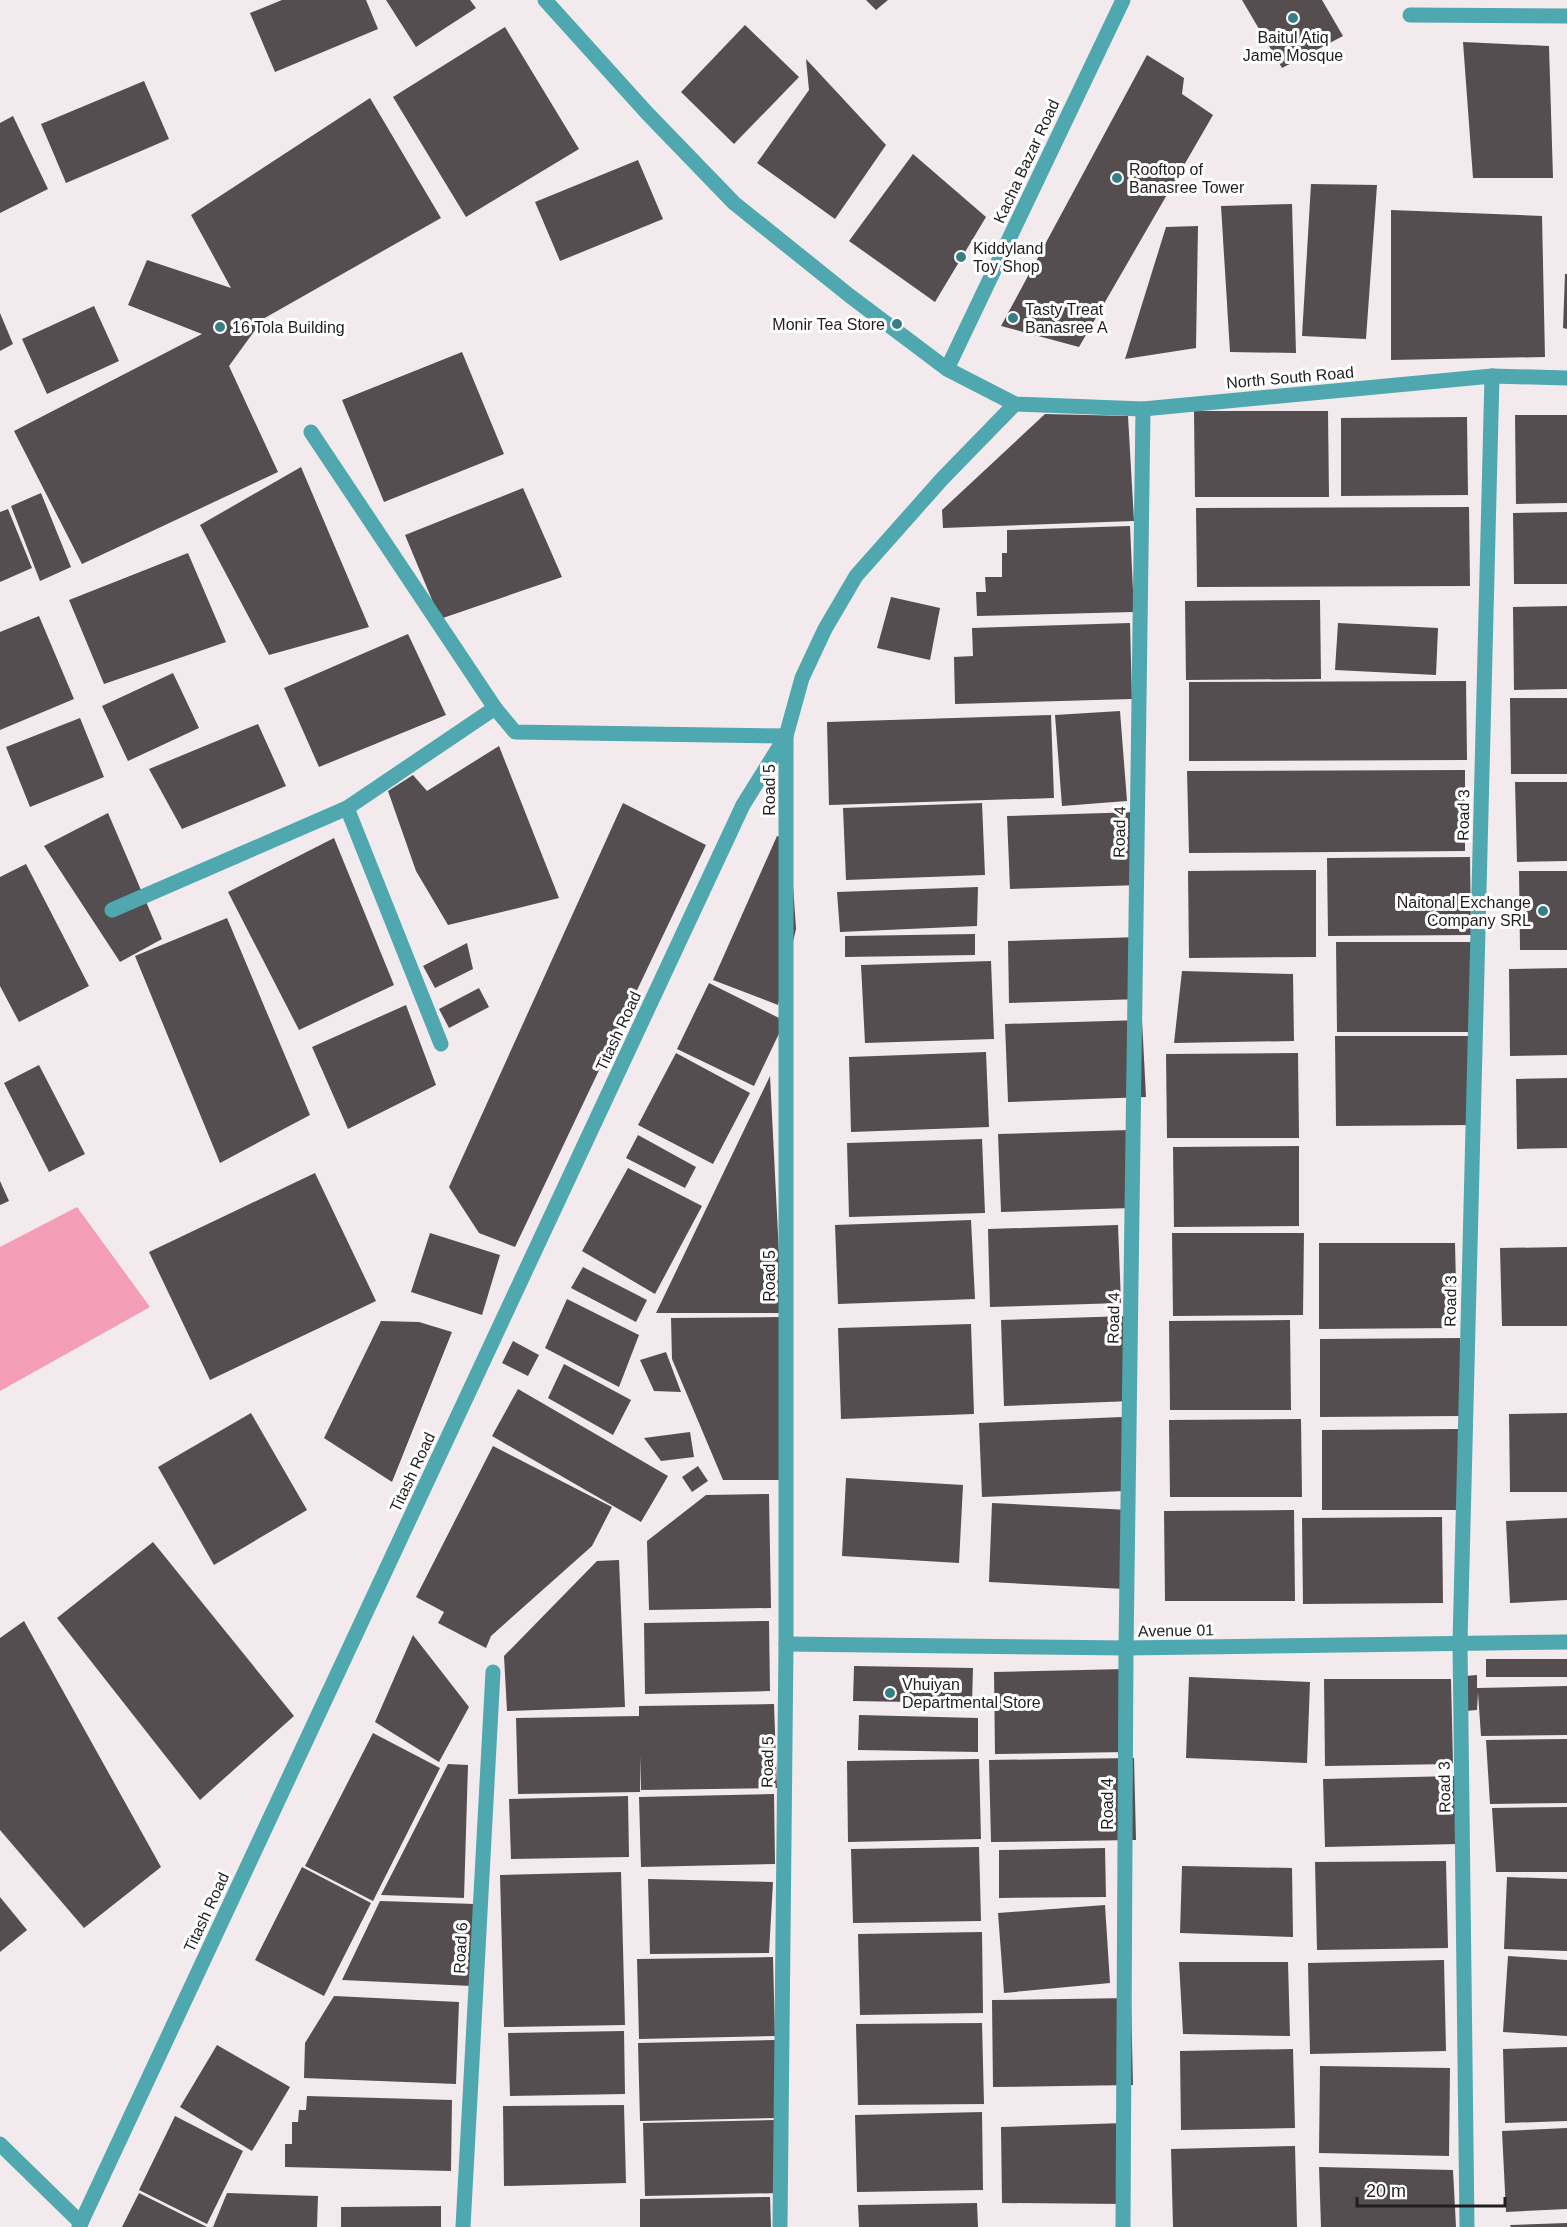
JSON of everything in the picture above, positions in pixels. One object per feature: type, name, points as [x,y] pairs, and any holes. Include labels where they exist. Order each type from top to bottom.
[{"type":"street","points":[[545,0],[647,113],[734,203],[850,296],[947,369],[1016,404]]},
{"type":"street","name":"Kacha Bazar Road","points":[[947,369],[1123,0]]},
{"type":"street","points":[[1410,15],[1567,16]]},
{"type":"street","name":"North South Road","points":[[1016,404],[1143,409],[1492,376],[1567,378]]},
{"type":"street","name":"Road 3","points":[[1467,2227],[1460,1643],[1492,376]]},
{"type":"street","name":"Road 5","points":[[780,2227],[786,1644],[786,736],[802,678],[825,629],[856,576],[942,479],[1016,404]]},
{"type":"street","name":"Road 4","points":[[1123,2227],[1126,1648],[1143,409]]},
{"type":"street","points":[[311,432],[495,708],[515,732],[786,736]]},
{"type":"street","points":[[112,910],[347,808],[495,708]]},
{"type":"street","name":"Titash Road","points":[[80,2225],[743,806],[786,736]]},
{"type":"street","points":[[347,808],[441,1044]]},
{"type":"street","name":"Avenue 01","points":[[786,1644],[1126,1648],[1567,1642]]},
{"type":"street","name":"Road 6","points":[[463,2227],[493,1671]]},
{"type":"street","points":[[0,2144],[80,2225]]},
{"type":"shaded area","points":[[77,1207],[150,1307],[0,1391],[0,1247]]},
{"type":"building","points":[[282,0],[366,0],[378,29],[275,72],[250,13]]},
{"type":"building","points":[[386,0],[470,0],[476,8],[416,47]]},
{"type":"building","points":[[866,0],[888,0],[876,10]]},
{"type":"building","name":"Baitul Atiq Jame Mosque","points":[[1242,0],[1322,0],[1343,36],[1282,68]]},
{"type":"building","points":[[745,25],[799,77],[734,144],[681,92]]},
{"type":"building","points":[[505,27],[579,149],[466,217],[393,97]]},
{"type":"building","points":[[1463,42],[1549,46],[1553,178],[1473,178]]},
{"type":"building","points":[[1147,55],[1184,78],[1182,94],[1213,115],[1079,347],[1001,326]]},
{"type":"building","points":[[806,59],[886,145],[835,219],[757,163],[809,90]]},
{"type":"building","points":[[144,81],[169,139],[66,183],[41,124]]},
{"type":"building","name":"16 Tola Building","points":[[370,98],[441,218],[263,319],[229,366],[278,472],[82,564],[14,431],[202,334],[128,305],[147,260],[231,288],[191,215]]},
{"type":"building","points":[[13,116],[48,189],[0,213],[0,123]]},
{"type":"building","points":[[913,154],[986,217],[935,302],[849,241]]},
{"type":"building","points":[[638,160],[663,219],[560,261],[535,202]]},
{"type":"building","points":[[1311,184],[1377,185],[1366,339],[1302,336]]},
{"type":"building","points":[[1292,204],[1296,353],[1230,352],[1221,206]]},
{"type":"building","points":[[1391,210],[1542,216],[1545,357],[1391,360]]},
{"type":"building","points":[[1198,226],[1196,348],[1125,359],[1166,227]]},
{"type":"building","points":[[1565,274],[1567,274],[1567,329],[1563,328]]},
{"type":"building","points":[[94,306],[119,361],[47,394],[22,339]]},
{"type":"building","points":[[0,313],[13,344],[0,351]]},
{"type":"building","points":[[462,352],[504,454],[384,502],[342,400]]},
{"type":"building","points":[[1194,411],[1328,411],[1329,497],[1195,497]]},
{"type":"building","points":[[1045,414],[1128,416],[1134,521],[943,528],[942,510]]},
{"type":"building","points":[[1515,415],[1567,415],[1567,503],[1516,504]]},
{"type":"building","points":[[1467,417],[1468,495],[1341,496],[1341,418]]},
{"type":"building","points":[[301,467],[369,627],[269,655],[200,525]]},
{"type":"building","points":[[523,488],[562,577],[440,619],[405,535]]},
{"type":"building","points":[[41,493],[71,567],[40,581],[11,506]]},
{"type":"building","points":[[1469,507],[1470,586],[1197,587],[1196,508]]},
{"type":"building","points":[[8,509],[32,568],[0,582],[0,512]]},
{"type":"building","points":[[1567,512],[1567,584],[1514,584],[1513,513]]},
{"type":"building","points":[[1130,526],[1134,612],[977,616],[976,592],[986,592],[985,577],[1002,577],[1002,553],[1007,553],[1007,530]]},
{"type":"building","points":[[188,553],[226,642],[104,684],[69,600]]},
{"type":"building","points":[[891,597],[940,608],[930,660],[877,648]]},
{"type":"building","points":[[1320,600],[1321,679],[1186,680],[1185,601]]},
{"type":"building","points":[[1567,606],[1567,689],[1514,690],[1513,607]]},
{"type":"building","points":[[39,616],[74,699],[0,730],[0,632]]},
{"type":"building","points":[[1130,623],[1132,699],[955,704],[954,657],[973,656],[972,628]]},
{"type":"building","points":[[1338,623],[1438,628],[1436,675],[1335,670]]},
{"type":"building","points":[[408,634],[446,715],[319,767],[284,688]]},
{"type":"building","points":[[173,673],[199,728],[128,761],[102,706]]},
{"type":"building","points":[[1466,681],[1467,760],[1189,761],[1189,682]]},
{"type":"building","points":[[1510,698],[1567,698],[1567,774],[1511,774]]},
{"type":"building","points":[[1120,711],[1127,801],[1062,806],[1055,715]]},
{"type":"building","points":[[1051,715],[1054,798],[829,805],[827,722]]},
{"type":"building","points":[[80,718],[104,777],[30,807],[6,747]]},
{"type":"building","points":[[258,724],[286,786],[182,829],[149,769]]},
{"type":"building","points":[[499,746],[559,898],[448,925],[416,871],[388,791],[413,775],[427,791]]},
{"type":"building","points":[[1465,770],[1465,851],[1189,853],[1187,771]]},
{"type":"building","points":[[1515,782],[1567,782],[1567,861],[1517,862]]},
{"type":"building","points":[[623,803],[706,845],[515,1247],[479,1233],[449,1187]]},
{"type":"building","points":[[982,803],[985,875],[846,880],[843,808]]},
{"type":"building","points":[[1138,812],[1141,885],[1010,889],[1007,816]]},
{"type":"building","points":[[108,813],[162,939],[120,962],[44,846]]},
{"type":"building","points":[[777,836],[790,841],[796,929],[778,1005],[713,980]]},
{"type":"building","points":[[334,838],[394,985],[299,1030],[228,892]]},
{"type":"building","points":[[1470,857],[1471,935],[1328,936],[1327,858]]},
{"type":"building","points":[[26,864],[89,986],[19,1022],[0,986],[0,877]]},
{"type":"building","points":[[1316,870],[1316,957],[1189,958],[1188,871]]},
{"type":"building","name":"Naitonal Exchange Company SRL","points":[[1519,871],[1567,871],[1567,950],[1520,950]]},
{"type":"building","points":[[978,887],[977,926],[840,932],[837,892]]},
{"type":"building","points":[[227,918],[310,1115],[220,1163],[135,956]]},
{"type":"building","points":[[975,934],[975,955],[845,957],[845,936]]},
{"type":"building","points":[[1140,937],[1142,999],[1009,1003],[1008,941]]},
{"type":"building","points":[[1336,942],[1471,942],[1473,1032],[1337,1032]]},
{"type":"building","points":[[467,943],[473,969],[435,988],[423,966]]},
{"type":"building","points":[[991,961],[994,1039],[865,1043],[861,965]]},
{"type":"building","points":[[1567,968],[1567,1055],[1510,1056],[1509,969]]},
{"type":"building","points":[[1182,971],[1293,974],[1294,1041],[1174,1043]]},
{"type":"building","points":[[709,983],[785,1021],[754,1086],[677,1049]]},
{"type":"building","points":[[479,988],[489,1007],[449,1028],[439,1009]]},
{"type":"building","points":[[406,1005],[436,1085],[348,1129],[312,1047]]},
{"type":"building","points":[[1142,1020],[1146,1097],[1008,1102],[1005,1024]]},
{"type":"building","points":[[1335,1036],[1472,1036],[1472,1125],[1336,1126]]},
{"type":"building","points":[[986,1052],[989,1127],[851,1132],[849,1057]]},
{"type":"building","points":[[676,1053],[750,1093],[713,1164],[638,1125]]},
{"type":"building","points":[[1298,1053],[1299,1138],[1167,1138],[1166,1054]]},
{"type":"building","points":[[39,1065],[85,1154],[49,1172],[4,1083]]},
{"type":"building","points":[[770,1076],[782,1313],[656,1313]]},
{"type":"building","points":[[1567,1078],[1567,1148],[1517,1149],[1516,1079]]},
{"type":"building","points":[[1129,1130],[1132,1208],[1001,1212],[998,1134]]},
{"type":"building","points":[[638,1135],[696,1167],[685,1188],[626,1158]]},
{"type":"building","points":[[982,1139],[985,1213],[849,1217],[847,1143]]},
{"type":"building","points":[[1299,1146],[1299,1226],[1174,1227],[1173,1147]]},
{"type":"building","points":[[628,1168],[702,1206],[655,1294],[582,1251]]},
{"type":"building","points":[[315,1173],[376,1301],[210,1380],[149,1252]]},
{"type":"building","points":[[0,1181],[9,1201],[0,1205]]},
{"type":"building","points":[[971,1220],[975,1299],[838,1304],[835,1225]]},
{"type":"building","points":[[1118,1225],[1121,1303],[990,1307],[988,1229]]},
{"type":"building","points":[[430,1233],[500,1255],[482,1315],[411,1292]]},
{"type":"building","points":[[1172,1233],[1304,1233],[1303,1315],[1173,1316]]},
{"type":"building","points":[[1319,1243],[1455,1243],[1457,1328],[1319,1329]]},
{"type":"building","points":[[1567,1247],[1567,1326],[1502,1326],[1500,1248]]},
{"type":"building","points":[[583,1267],[647,1300],[636,1322],[571,1288]]},
{"type":"building","points":[[567,1299],[639,1335],[619,1387],[545,1348]]},
{"type":"building","points":[[1128,1316],[1132,1401],[1004,1406],[1001,1320]]},
{"type":"building","points":[[781,1317],[783,1480],[723,1480],[672,1359],[671,1318]]},
{"type":"building","points":[[1290,1320],[1291,1410],[1170,1410],[1169,1321]]},
{"type":"building","points":[[381,1321],[419,1322],[452,1332],[392,1482],[324,1438]]},
{"type":"building","points":[[971,1324],[974,1414],[841,1419],[838,1328]]},
{"type":"building","points":[[1460,1338],[1460,1416],[1320,1417],[1320,1339]]},
{"type":"building","points":[[513,1341],[539,1355],[528,1376],[502,1363]]},
{"type":"building","points":[[666,1352],[681,1392],[654,1391],[640,1360]]},
{"type":"building","points":[[564,1364],[631,1400],[613,1435],[548,1398]]},
{"type":"building","points":[[518,1389],[668,1476],[641,1522],[492,1436]]},
{"type":"building","points":[[251,1413],[307,1510],[214,1565],[158,1467]]},
{"type":"building","points":[[1567,1413],[1567,1492],[1510,1492],[1509,1414]]},
{"type":"building","points":[[1122,1417],[1125,1491],[982,1497],[979,1423]]},
{"type":"building","points":[[1301,1419],[1302,1497],[1170,1497],[1169,1420]]},
{"type":"building","points":[[1460,1429],[1461,1510],[1322,1510],[1322,1430]]},
{"type":"building","points":[[690,1432],[694,1457],[661,1461],[644,1438]]},
{"type":"building","points":[[493,1446],[612,1507],[592,1546],[491,1636],[486,1648],[438,1623],[444,1612],[416,1597]]},
{"type":"building","points":[[698,1466],[708,1481],[692,1492],[682,1477]]},
{"type":"building","points":[[846,1478],[963,1485],[959,1563],[842,1556]]},
{"type":"building","points":[[769,1494],[771,1608],[649,1610],[647,1541],[706,1495]]},
{"type":"building","points":[[992,1503],[1129,1510],[1125,1589],[989,1582]]},
{"type":"building","points":[[1294,1510],[1295,1601],[1165,1601],[1164,1511]]},
{"type":"building","points":[[1442,1517],[1443,1603],[1303,1604],[1302,1518]]},
{"type":"building","points":[[1567,1518],[1567,1600],[1510,1603],[1506,1521]]},
{"type":"building","points":[[153,1542],[294,1716],[200,1800],[57,1618]]},
{"type":"building","points":[[619,1560],[625,1707],[507,1711],[504,1656],[597,1561]]},
{"type":"building","points":[[24,1621],[161,1867],[84,1928],[0,1830],[0,1638]]},
{"type":"building","points":[[769,1621],[770,1691],[645,1694],[644,1623]]},
{"type":"building","points":[[413,1635],[469,1707],[439,1762],[375,1722]]},
{"type":"building","points":[[1486,1659],[1567,1659],[1567,1677],[1486,1677]]},
{"type":"building","points":[[854,1666],[973,1668],[972,1703],[853,1701]]},
{"type":"building","points":[[1126,1669],[1127,1752],[995,1754],[994,1672]]},
{"type":"building","points":[[1477,1675],[1477,1688],[1567,1686],[1567,1735],[1481,1736],[1478,1693],[1477,1710],[1465,1711],[1465,1676]]},
{"type":"building","points":[[1189,1677],[1310,1682],[1307,1763],[1186,1758]]},
{"type":"building","points":[[1324,1679],[1451,1679],[1453,1764],[1325,1766]]},
{"type":"building","points":[[774,1704],[777,1788],[641,1790],[640,1756],[640,1792],[518,1794],[516,1718],[639,1716],[639,1706]]},
{"type":"building","points":[[859,1715],[978,1718],[978,1752],[858,1750]]},
{"type":"building","points":[[373,1733],[440,1768],[373,1901],[305,1866]]},
{"type":"building","points":[[1567,1739],[1567,1803],[1490,1804],[1486,1740]]},
{"type":"building","points":[[1134,1758],[1136,1840],[991,1842],[989,1760]]},
{"type":"building","points":[[979,1759],[981,1839],[848,1842],[847,1761]]},
{"type":"building","points":[[448,1764],[468,1765],[464,1898],[381,1895]]},
{"type":"building","points":[[1456,1776],[1458,1844],[1325,1847],[1323,1779]]},
{"type":"building","points":[[774,1794],[775,1864],[641,1867],[639,1797]]},
{"type":"building","points":[[628,1796],[629,1857],[511,1859],[509,1799]]},
{"type":"building","points":[[1567,1807],[1567,1872],[1496,1872],[1492,1808]]},
{"type":"building","points":[[979,1847],[981,1921],[853,1923],[851,1849]]},
{"type":"building","points":[[1105,1848],[1106,1897],[999,1898],[999,1850]]},
{"type":"building","points":[[1446,1861],[1448,1948],[1317,1950],[1315,1862]]},
{"type":"building","points":[[1182,1866],[1292,1868],[1293,1937],[1180,1933]]},
{"type":"building","points":[[302,1867],[371,1903],[324,1996],[255,1960]]},
{"type":"building","points":[[621,1872],[625,2025],[504,2027],[500,1875]]},
{"type":"building","points":[[1507,1877],[1567,1879],[1567,1951],[1504,1949]]},
{"type":"building","points":[[648,1879],[773,1882],[769,1953],[650,1954]]},
{"type":"building","points":[[0,1897],[27,1930],[0,1952]]},
{"type":"building","points":[[380,1901],[475,1904],[472,1986],[342,1980]]},
{"type":"building","points":[[1105,1905],[1110,1983],[1004,1993],[998,1913]]},
{"type":"building","points":[[982,1932],[983,2013],[860,2015],[858,1934]]},
{"type":"building","points":[[1508,1956],[1567,1960],[1567,2036],[1503,2032]]},
{"type":"building","points":[[773,1957],[775,2036],[639,2039],[637,1959]]},
{"type":"building","points":[[1444,1960],[1446,2051],[1310,2054],[1308,1963]]},
{"type":"building","points":[[1179,1962],[1288,1962],[1290,2036],[1183,2034]]},
{"type":"building","points":[[334,1996],[459,2002],[456,2084],[304,2078],[305,2043]]},
{"type":"building","points":[[1131,1998],[1133,2085],[993,2087],[992,2000]]},
{"type":"building","points":[[982,2023],[984,2104],[858,2105],[856,2024]]},
{"type":"building","points":[[624,2031],[625,2094],[510,2096],[508,2033]]},
{"type":"building","points":[[775,2040],[777,2118],[640,2121],[638,2043]]},
{"type":"building","points":[[217,2045],[290,2087],[252,2151],[180,2107]]},
{"type":"building","points":[[1567,2047],[1567,2121],[1505,2123],[1503,2049]]},
{"type":"building","points":[[1293,2049],[1295,2128],[1181,2130],[1180,2051]]},
{"type":"building","points":[[1320,2066],[1450,2068],[1449,2156],[1319,2153]]},
{"type":"building","points":[[307,2096],[452,2100],[451,2171],[285,2167],[285,2144],[292,2144],[292,2122],[298,2122],[299,2110],[306,2110]]},
{"type":"building","points":[[624,2105],[626,2183],[504,2186],[503,2106]]},
{"type":"building","points":[[982,2112],[983,2190],[857,2192],[855,2115]]},
{"type":"building","points":[[175,2116],[243,2151],[207,2224],[139,2190]]},
{"type":"building","points":[[776,2120],[779,2193],[645,2196],[643,2123]]},
{"type":"building","points":[[1125,2123],[1126,2204],[1002,2203],[1001,2127]]},
{"type":"building","points":[[1567,2128],[1567,2209],[1506,2212],[1502,2131]]},
{"type":"building","points":[[1295,2146],[1297,2227],[1173,2227],[1171,2149]]},
{"type":"building","points":[[1319,2167],[1453,2170],[1456,2227],[1321,2227]]},
{"type":"building","points":[[139,2193],[207,2227],[122,2227]]},
{"type":"building","points":[[227,2193],[318,2196],[317,2227],[213,2227]]},
{"type":"building","points":[[770,2197],[771,2227],[640,2227],[640,2199]]},
{"type":"building","points":[[977,2203],[978,2227],[859,2227],[858,2205]]},
{"type":"building","points":[[441,2206],[441,2227],[341,2227],[341,2207]]},
{"type":"building","points":[[1567,2223],[1567,2227],[1511,2227],[1510,2225]]},
{"type":"place","name":"Baitul Atiq Jame Mosque","points":[[1293,18]]},
{"type":"place","name":"Rooftop of Banasree Tower","points":[[1117,178]]},
{"type":"place","name":"Kiddyland Toy Shop","points":[[961,257]]},
{"type":"place","name":"Tasty Treat Banasree A","points":[[1013,318]]},
{"type":"place","name":"Monir Tea Store","points":[[897,324]]},
{"type":"place","name":"16 Tola Building","points":[[220,327]]},
{"type":"place","name":"Naitonal Exchange Company SRL","points":[[1543,911]]},
{"type":"place","name":"Vhuiyan Departmental Store","points":[[890,1693]]}]
